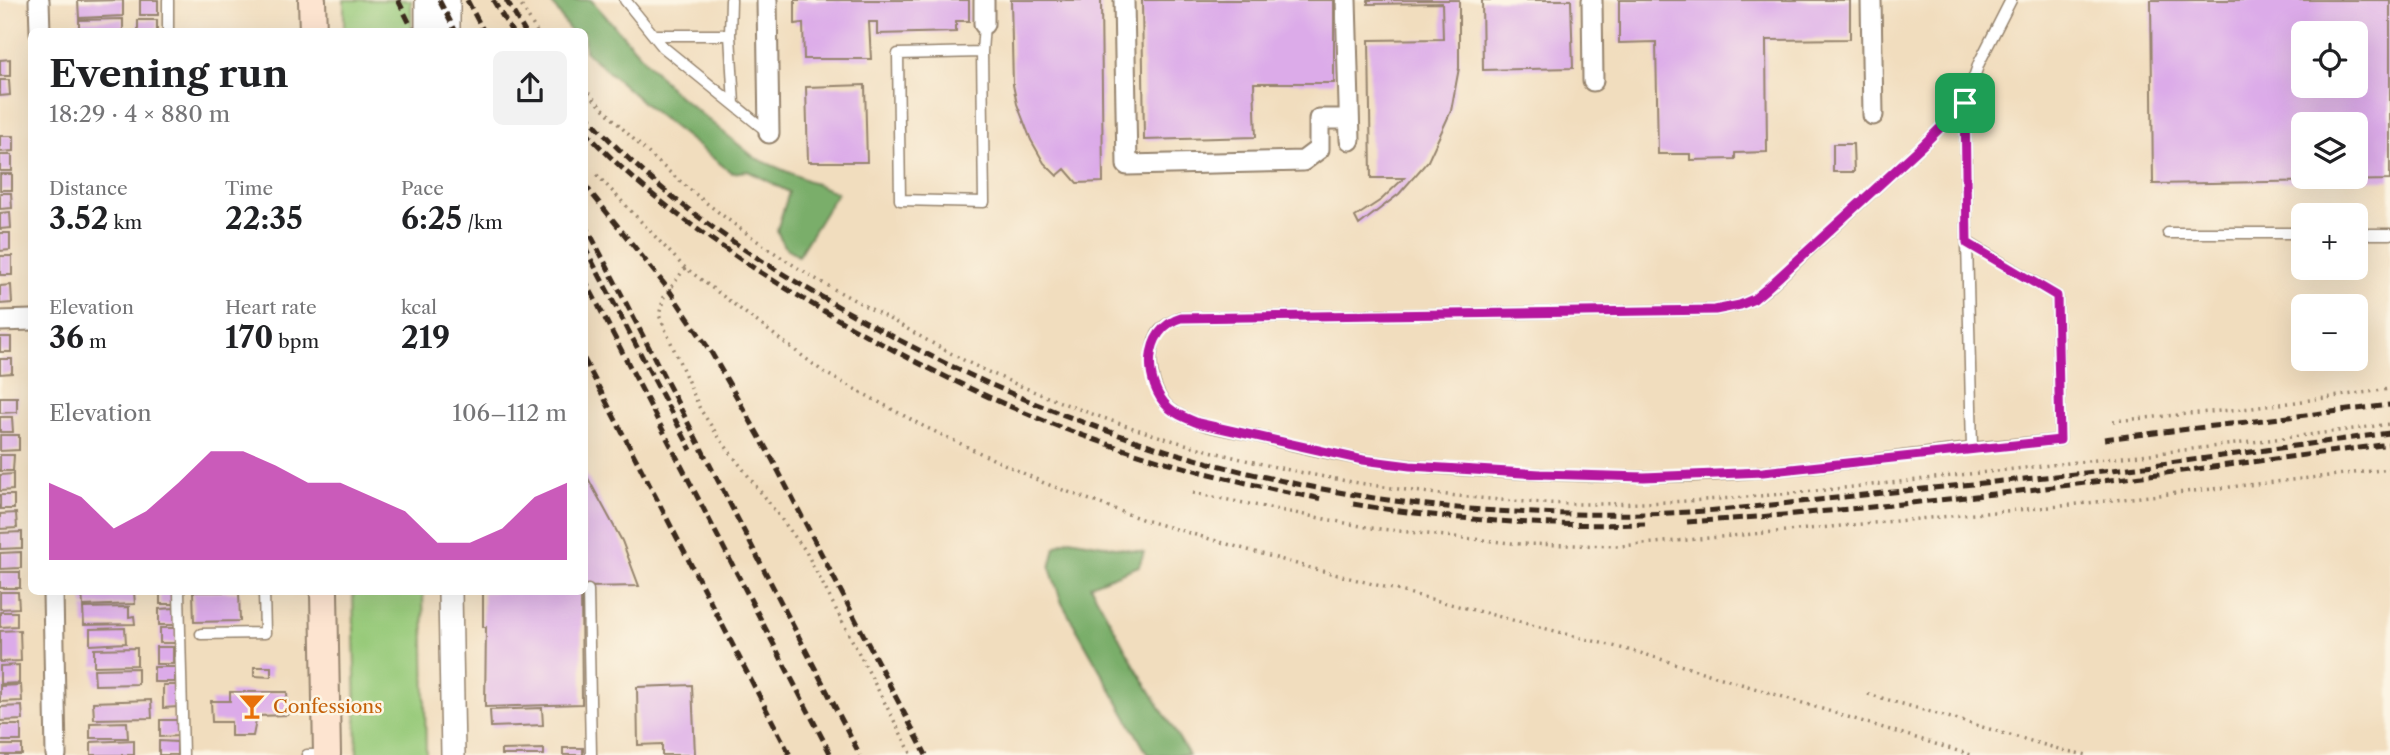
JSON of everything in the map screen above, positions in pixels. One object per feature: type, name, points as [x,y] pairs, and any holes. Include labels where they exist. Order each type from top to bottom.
[{"type":"main road","points":[[312,0],[313,28]]},
{"type":"main road","points":[[324,595],[327,755]]},
{"type":"street","points":[[39,0],[40,28]]},
{"type":"street","points":[[427,0],[427,28]]},
{"type":"street","points":[[448,0],[448,28]]},
{"type":"street","points":[[767,0],[769,133]]},
{"type":"street","points":[[984,0],[984,24]]},
{"type":"street","points":[[1124,0],[1127,165],[1303,161],[1319,149],[1319,119],[1349,119]]},
{"type":"street","points":[[1346,0],[1350,140]]},
{"type":"street","points":[[1592,0],[1593,81]]},
{"type":"street","points":[[1871,0],[1872,115]]},
{"type":"street","points":[[0,321],[28,320]]},
{"type":"street","points":[[53,595],[57,755]]},
{"type":"street","points":[[450,595],[453,755]]},
{"type":"lane","points":[[168,0],[168,28]]},
{"type":"lane","points":[[625,0],[663,47],[769,133]]},
{"type":"lane","points":[[731,0],[734,104]]},
{"type":"lane","points":[[1972,448],[1965,103],[1979,63],[2011,0]]},
{"type":"lane","points":[[982,52],[898,54],[900,200],[984,202],[984,24]]},
{"type":"lane","points":[[654,35],[730,35]]},
{"type":"lane","points":[[1965,103],[1787,272],[1754,299],[1740,305],[1715,310],[1181,318],[1160,329],[1155,337],[1151,358],[1153,379],[1161,398],[1169,407],[1198,423],[1363,460],[1410,466],[1540,474],[1668,477],[1763,472],[2060,440],[2057,296],[1967,243]]},
{"type":"lane","points":[[2168,233],[2291,233]]},
{"type":"lane","points":[[2368,234],[2390,234]]},
{"type":"lane","points":[[588,590],[591,755]]},
{"type":"lane","points":[[179,595],[183,755]]},
{"type":"lane","points":[[201,634],[265,633],[264,595]]},
{"type":"lane","points":[[307,755],[327,755]]},
{"type":"path","points":[[518,0],[535,28]]},
{"type":"path","points":[[588,92],[632,139],[744,230],[806,273],[990,373],[1087,413],[1167,440],[1260,466],[1345,482],[1507,501],[1648,503],[1930,479],[2243,444],[2390,424]]},
{"type":"path","points":[[597,175],[685,268],[825,373],[923,426],[1056,487],[1144,520],[1307,567],[1644,654],[1971,755]]},
{"type":"path","points":[[685,268],[664,297],[659,315],[701,409],[720,439],[805,550],[912,755]]},
{"type":"path","points":[[2113,421],[2252,408],[2390,389]]},
{"type":"path","points":[[1193,493],[1371,528],[1520,544],[1621,546],[2061,506],[2390,468]]},
{"type":"path","points":[[1868,694],[2087,755]]},
{"type":"green space","points":[[344,0],[411,0],[412,28],[344,28]]},
{"type":"green space","points":[[550,0],[591,0],[673,91],[755,158],[837,193],[798,256],[783,245],[777,230],[789,192],[748,171],[732,173],[648,107],[588,54],[588,28],[568,28]]},
{"type":"green space","points":[[1069,539],[1144,552],[1139,566],[1090,585],[1189,755],[1148,755],[1062,603],[1050,568],[1055,547]]},
{"type":"green space","points":[[353,595],[423,595],[426,755],[357,755]]},
{"type":"building","points":[[123,0],[123,16],[79,18],[78,1]]},
{"type":"building","points":[[140,0],[158,0],[158,15],[140,15]]},
{"type":"building","points":[[795,0],[969,0],[969,21],[956,21],[956,32],[877,34],[877,22],[869,22],[871,59],[804,59],[803,23],[795,24]]},
{"type":"building","points":[[1011,0],[1101,0],[1103,182],[1077,183],[1065,169],[1057,176],[1044,163],[1031,140],[1017,104],[1013,85]]},
{"type":"building","points":[[1142,0],[1334,0],[1334,83],[1254,83],[1256,137],[1144,140]]},
{"type":"building","points":[[1368,0],[1459,0],[1459,68],[1451,111],[1428,161],[1399,194],[1359,225],[1355,217],[1381,200],[1404,178],[1371,178],[1369,40],[1443,39],[1442,3],[1368,4]]},
{"type":"building","points":[[1482,0],[1571,0],[1573,68],[1483,70]]},
{"type":"building","points":[[1619,0],[1850,0],[1850,39],[1766,40],[1767,152],[1735,153],[1735,159],[1690,160],[1690,154],[1658,154],[1656,42],[1619,43]]},
{"type":"building","points":[[2151,0],[2390,0],[2390,180],[2368,180],[2368,112],[2291,112],[2291,182],[2153,184]]},
{"type":"building","points":[[123,19],[123,28],[79,28],[79,20]]},
{"type":"building","points":[[138,20],[157,20],[157,28],[138,28]]},
{"type":"building","points":[[10,59],[10,76],[0,76],[0,60]]},
{"type":"building","points":[[0,80],[9,80],[10,95],[0,96]]},
{"type":"building","points":[[865,85],[867,162],[808,162],[806,87]]},
{"type":"building","points":[[0,136],[14,136],[14,151],[0,152]]},
{"type":"building","points":[[1833,144],[1853,144],[1854,172],[1833,172]]},
{"type":"building","points":[[0,155],[12,155],[12,171],[0,171]]},
{"type":"building","points":[[0,174],[12,174],[12,190],[0,190]]},
{"type":"building","points":[[0,193],[11,193],[12,208],[0,209]]},
{"type":"building","points":[[10,212],[11,228],[0,229],[0,213]]},
{"type":"building","points":[[0,233],[10,233],[10,250],[0,251]]},
{"type":"building","points":[[0,256],[12,256],[12,275],[0,275]]},
{"type":"building","points":[[11,285],[12,303],[0,304],[0,286]]},
{"type":"building","points":[[0,337],[11,337],[11,352],[0,352]]},
{"type":"building","points":[[0,359],[12,359],[12,373],[0,374]]},
{"type":"building","points":[[0,397],[17,397],[17,412],[0,413]]},
{"type":"building","points":[[0,417],[12,417],[13,432],[0,432]]},
{"type":"building","points":[[0,435],[19,435],[19,450],[0,451]]},
{"type":"building","points":[[0,455],[14,455],[13,471],[0,471]]},
{"type":"building","points":[[13,474],[13,490],[0,491],[0,475]]},
{"type":"building","points":[[588,478],[622,541],[639,586],[588,587]]},
{"type":"building","points":[[0,495],[14,495],[14,509],[0,509]]},
{"type":"building","points":[[16,513],[17,528],[0,529],[0,514]]},
{"type":"building","points":[[22,532],[22,548],[0,549],[0,533]]},
{"type":"building","points":[[21,552],[21,568],[0,569],[0,553]]},
{"type":"building","points":[[0,572],[20,572],[20,588],[0,588]]},
{"type":"building","points":[[0,592],[18,592],[19,608],[0,609]]},
{"type":"building","points":[[82,595],[134,595],[135,604],[83,606]]},
{"type":"building","points":[[160,595],[176,595],[176,604],[160,604]]},
{"type":"building","points":[[193,595],[239,595],[240,621],[194,622]]},
{"type":"building","points":[[483,595],[581,595],[582,704],[485,707],[486,627],[483,627]]},
{"type":"building","points":[[129,607],[129,617],[134,616],[135,624],[84,625],[83,608]]},
{"type":"building","points":[[175,608],[175,625],[159,625],[159,609]]},
{"type":"building","points":[[0,612],[17,612],[17,626],[0,627]]},
{"type":"building","points":[[125,628],[126,643],[90,645],[90,629]]},
{"type":"building","points":[[160,628],[176,628],[176,643],[160,643]]},
{"type":"building","points":[[20,630],[21,661],[0,662],[0,631]]},
{"type":"building","points":[[156,647],[173,647],[173,664],[156,664]]},
{"type":"building","points":[[137,648],[137,665],[94,666],[94,649]]},
{"type":"building","points":[[19,665],[19,683],[0,684],[0,666]]},
{"type":"building","points":[[154,667],[175,667],[175,682],[154,682]]},
{"type":"building","points":[[254,667],[271,667],[271,677],[254,676]]},
{"type":"building","points":[[138,668],[138,684],[95,685],[94,669]]},
{"type":"building","points":[[21,685],[22,701],[0,702],[0,686]]},
{"type":"building","points":[[163,685],[178,685],[178,707],[163,708]]},
{"type":"building","points":[[692,685],[695,755],[662,755],[662,744],[638,745],[637,687]]},
{"type":"building","points":[[230,692],[287,692],[288,715],[257,716],[253,736],[231,736],[231,722],[212,722],[211,701],[230,701]]},
{"type":"building","points":[[151,700],[152,718],[94,719],[93,702]]},
{"type":"building","points":[[22,706],[23,720],[0,721],[0,707]]},
{"type":"building","points":[[542,708],[543,725],[491,727],[490,710]]},
{"type":"building","points":[[160,720],[177,720],[177,736],[160,737]]},
{"type":"building","points":[[127,722],[128,738],[90,738],[90,723]]},
{"type":"building","points":[[0,725],[21,725],[21,741],[0,741]]},
{"type":"building","points":[[134,740],[134,755],[91,755],[91,742]]},
{"type":"building","points":[[159,741],[177,742],[177,755],[159,755]]},
{"type":"building","points":[[0,745],[22,745],[22,755],[0,755]]},
{"type":"building","points":[[563,748],[583,748],[583,755],[563,755]]},
{"type":"building","points":[[544,749],[544,755],[501,755],[501,750]]},
{"type":"railway","points":[[398,0],[412,28]]},
{"type":"railway","points":[[439,0],[454,28]]},
{"type":"railway","points":[[467,0],[482,28]]},
{"type":"railway","points":[[493,0],[510,28]]},
{"type":"railway","points":[[506,0],[523,28]]},
{"type":"railway","points":[[588,116],[648,177],[721,233],[798,283],[930,356],[1040,405],[1153,446],[1269,478],[1367,497],[1485,510],[1565,514],[1675,513],[2094,472],[2390,433]]},
{"type":"railway","points":[[588,134],[628,174],[727,250],[779,284],[912,360],[1052,424],[1118,448],[1219,476],[1322,499]]},
{"type":"railway","points":[[588,189],[669,290],[711,352],[771,457],[926,755]]},
{"type":"railway","points":[[588,230],[860,755]]},
{"type":"railway","points":[[588,254],[691,450]]},
{"type":"railway","points":[[588,286],[831,755]]},
{"type":"railway","points":[[588,367],[790,755]]},
{"type":"railway","points":[[2104,439],[2390,405]]},
{"type":"railway","points":[[1687,522],[1951,499],[2390,444]]},
{"type":"railway","points":[[1353,504],[1499,521],[1645,524]]},
{"type":"place","name":"Confessions","points":[[252,706]]},
{"type":"route","points":[[1965,103],[1967,243],[2057,296],[2060,440],[1763,472],[1704,475],[1644,477],[1462,470],[1363,460],[1198,423],[1169,407],[1161,398],[1153,379],[1151,358],[1155,337],[1166,324],[1181,318],[1715,310],[1740,305],[1754,299],[1787,272],[1965,103]]}]
